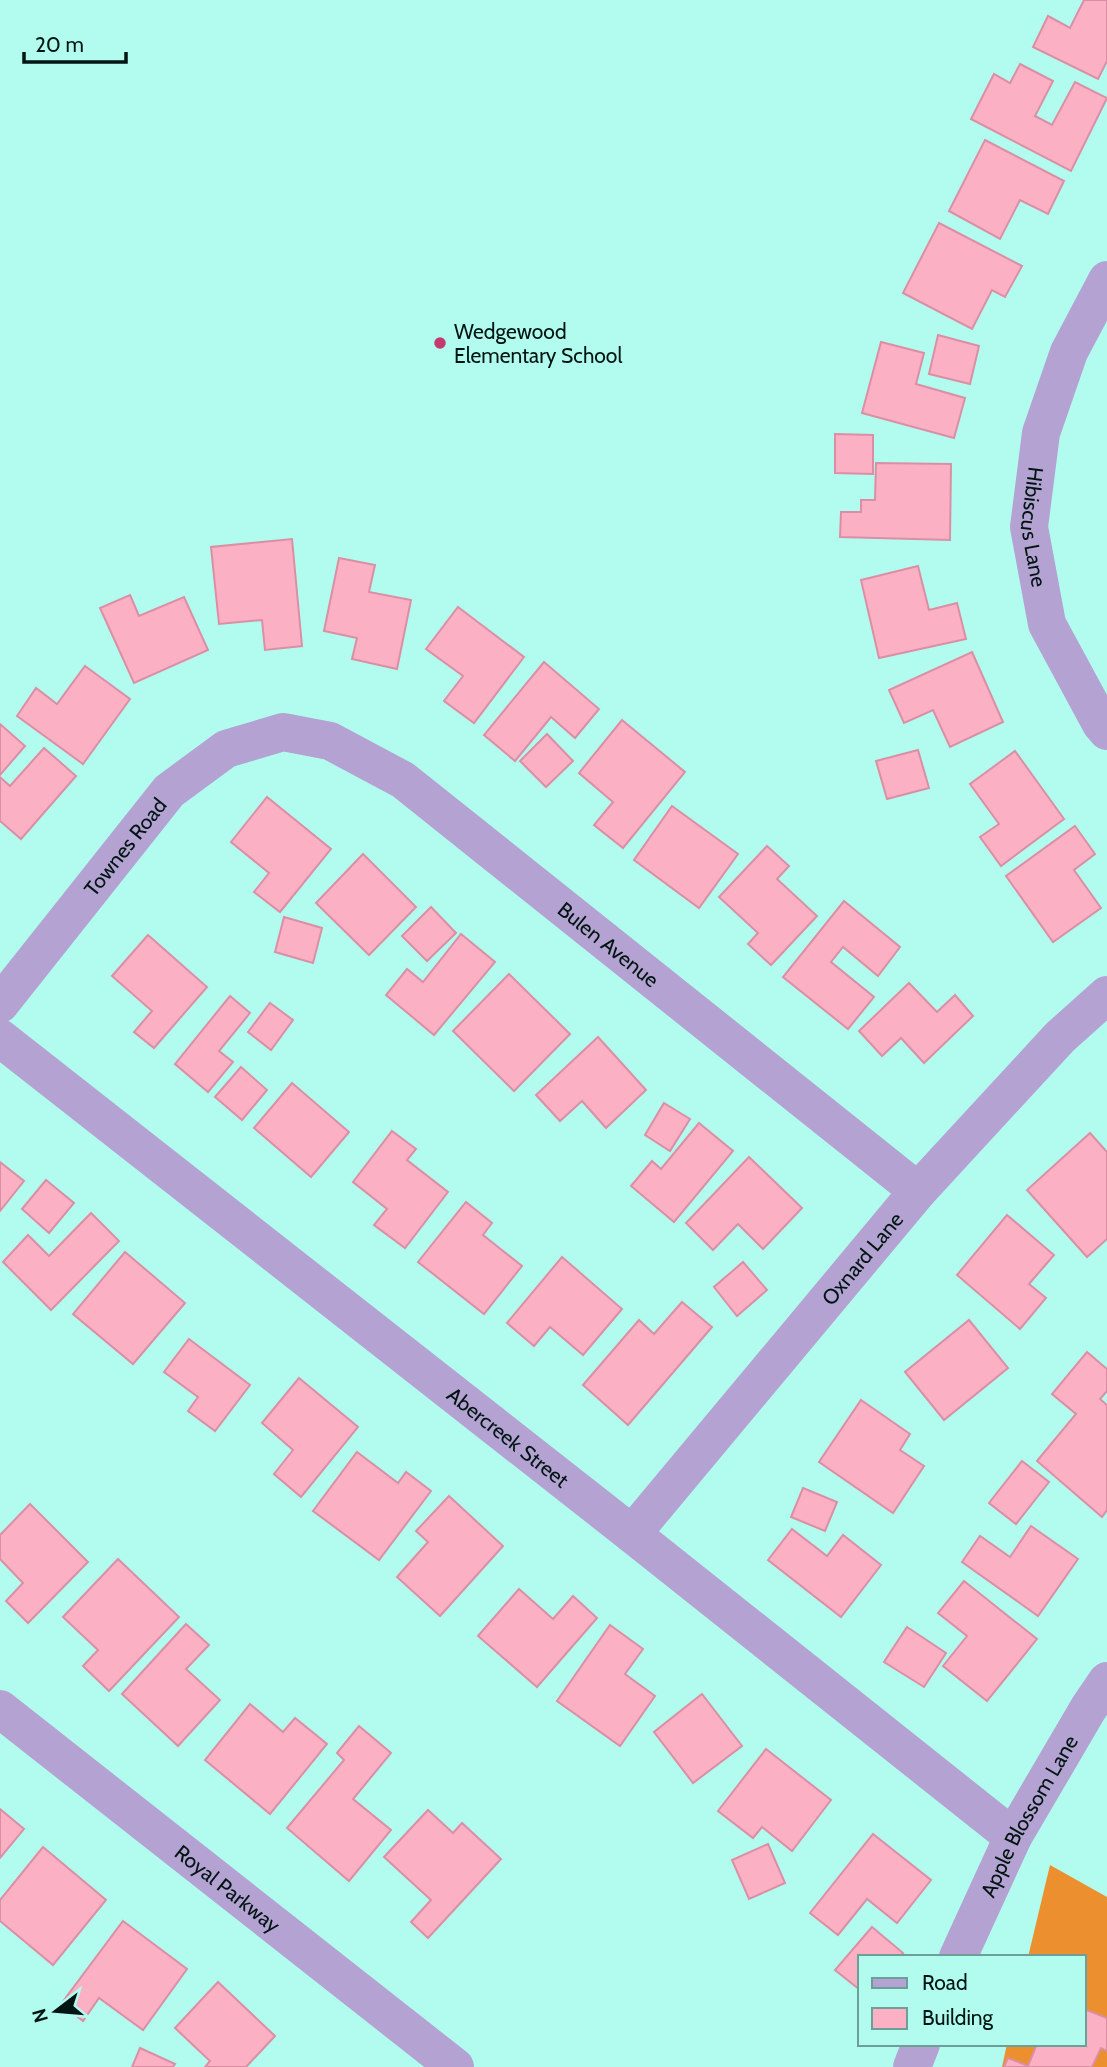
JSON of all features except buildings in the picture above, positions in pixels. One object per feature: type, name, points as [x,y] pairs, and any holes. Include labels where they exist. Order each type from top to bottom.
[{"type":"street","name":"Hibiscus Lane","points":[[1107,280],[1069,352],[1041,433],[1029,527],[1047,624],[1107,731]]},
{"type":"street","name":"Townes Road","points":[[0,1004],[169,792],[226,749],[283,732]]},
{"type":"street","name":"Bulen Avenue","points":[[283,732],[330,741],[403,780],[918,1191]]},
{"type":"street","name":"Oxnard Lane","points":[[632,1534],[918,1191],[1060,1037],[1107,995]]},
{"type":"street","name":"Abercreek Street","points":[[0,1038],[1013,1837]]},
{"type":"street","name":"Apple Blossom Lane","points":[[959,1955],[1013,1837],[1107,1681]]},
{"type":"street","name":"Royal Parkway","points":[[0,1709],[456,2067]]},
{"type":"street","points":[[912,2067],[920,2046]]},
{"type":"shaded area","points":[[1050,1865],[1107,1897],[1107,2067],[1002,2067],[1007,2046],[1086,2046],[1086,1955],[1028,1955]]},
{"type":"place","name":"Wedgewood Elementary School","points":[[440,343]]}]
